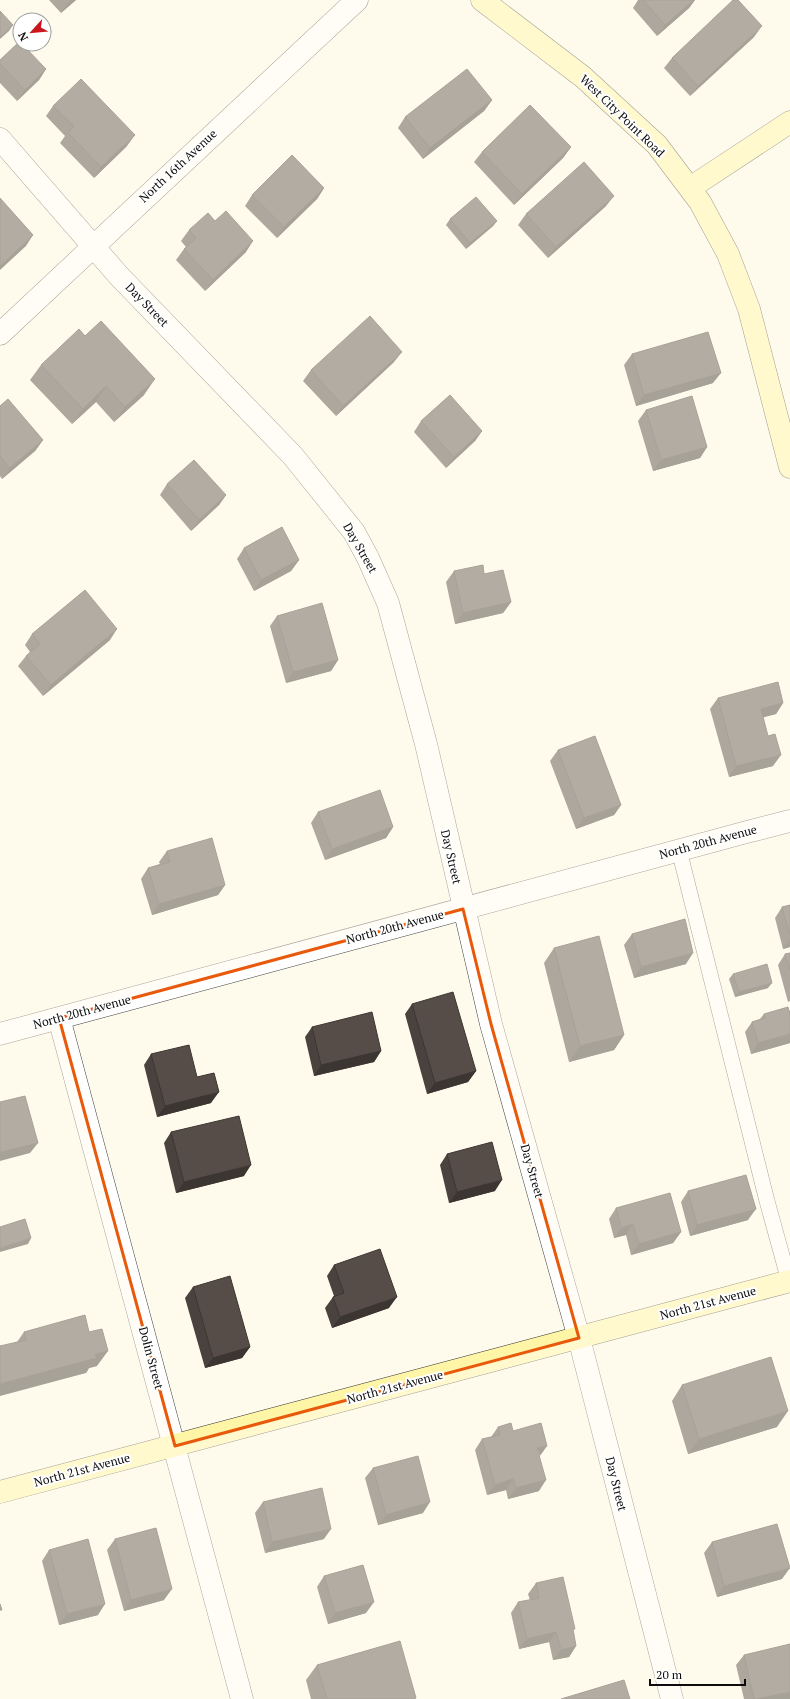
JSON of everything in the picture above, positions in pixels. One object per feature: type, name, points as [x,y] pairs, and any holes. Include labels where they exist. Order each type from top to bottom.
[{"type":"street","name":"North 16th Avenue","points":[[0,334],[93,245],[356,0]]},
{"type":"street","name":"West City Point Road","points":[[482,0],[583,77],[657,146],[700,202],[728,254],[749,309],[790,467]]},
{"type":"street","points":[[690,188],[790,122]]},
{"type":"street","name":"Day Street","points":[[0,139],[93,245],[118,276],[293,456],[354,532],[368,558],[388,603],[426,744],[463,909],[491,1024],[579,1338],[672,1699]]},
{"type":"street","name":"North 20th Avenue","points":[[0,1034],[790,821]]},
{"type":"street","name":"Dolin Street","points":[[59,1018],[242,1699]]},
{"type":"street","name":"North 21st Avenue","points":[[0,1492],[790,1281]]},
{"type":"lane","points":[[679,850],[767,1201],[790,1281]]},
{"type":"highlighted area","points":[[463,909],[491,1024],[579,1338],[175,1446],[59,1018]]},
{"type":"building","points":[[643,0],[694,0],[665,25]]},
{"type":"building","points":[[733,0],[738,0],[762,26],[698,86],[672,58]]},
{"type":"building","points":[[0,11],[12,24],[12,26],[0,37]]},
{"type":"building","points":[[12,49],[12,52],[30,52],[46,69],[25,90],[0,64],[0,60]]},
{"type":"building","points":[[467,69],[492,100],[430,148],[405,117]]},
{"type":"building","points":[[81,79],[135,135],[101,167],[68,133],[74,126],[53,106]]},
{"type":"building","points":[[530,105],[571,147],[522,194],[482,152]]},
{"type":"building","points":[[292,155],[324,188],[284,227],[252,195]]},
{"type":"building","points":[[584,162],[614,196],[556,247],[526,214]]},
{"type":"building","points":[[476,197],[497,221],[470,243],[450,219]]},
{"type":"building","points":[[0,198],[33,235],[0,266]]},
{"type":"building","points":[[226,211],[253,241],[213,280],[184,249],[196,238],[189,230],[208,213],[215,221]]},
{"type":"building","points":[[370,316],[402,352],[343,406],[311,370]]},
{"type":"building","points":[[101,321],[155,379],[125,407],[106,386],[83,409],[41,365],[79,329],[85,336]]},
{"type":"building","points":[[708,332],[721,373],[644,395],[632,354]]},
{"type":"building","points":[[450,395],[482,431],[454,457],[421,421]]},
{"type":"building","points":[[692,396],[707,447],[661,460],[646,410]]},
{"type":"building","points":[[8,399],[43,440],[10,468],[0,456],[0,406]]},
{"type":"building","points":[[194,460],[226,495],[199,520],[167,484]]},
{"type":"building","points":[[282,527],[299,560],[261,580],[244,548]]},
{"type":"building","points":[[483,565],[484,574],[503,570],[511,602],[463,613],[454,571]]},
{"type":"building","points":[[85,590],[117,629],[51,685],[26,656],[40,644],[32,634]]},
{"type":"building","points":[[322,603],[338,660],[293,672],[277,616]]},
{"type":"building","points":[[778,682],[783,703],[761,709],[768,736],[775,734],[781,755],[736,766],[718,698]]},
{"type":"building","points":[[595,736],[621,805],[584,818],[558,750]]},
{"type":"building","points":[[380,790],[393,827],[332,849],[318,812]]},
{"type":"building","points":[[212,838],[225,885],[159,904],[148,868],[170,862],[167,851]]},
{"type":"building","points":[[790,905],[790,935],[782,907]]},
{"type":"building","points":[[685,919],[693,953],[641,967],[632,934]]},
{"type":"building","points":[[599,936],[624,1035],[580,1046],[554,948]]},
{"type":"building","points":[[790,953],[790,971],[785,954]]},
{"type":"building","points":[[767,964],[772,983],[739,992],[733,974]]},
{"type":"building","points":[[453,992],[476,1071],[435,1083],[412,1004]]},
{"type":"building","points":[[788,1007],[790,1011],[790,1034],[758,1043],[752,1022],[765,1018],[764,1014]]},
{"type":"building","points":[[372,1012],[381,1051],[321,1065],[312,1027]]},
{"type":"building","points":[[189,1045],[197,1077],[214,1073],[219,1092],[165,1106],[151,1054]]},
{"type":"building","points":[[25,1096],[38,1143],[0,1152],[0,1102]]},
{"type":"building","points":[[239,1116],[251,1165],[184,1182],[171,1132]]},
{"type":"building","points":[[492,1142],[502,1180],[457,1192],[447,1154]]},
{"type":"building","points":[[746,1175],[756,1209],[697,1225],[688,1191]]},
{"type":"building","points":[[670,1193],[681,1232],[639,1244],[633,1224],[621,1228],[616,1208]]},
{"type":"building","points":[[25,1219],[31,1238],[0,1248],[0,1227]]},
{"type":"building","points":[[380,1249],[397,1297],[340,1317],[333,1297],[344,1293],[334,1265]]},
{"type":"building","points":[[230,1276],[250,1347],[213,1358],[193,1287]]},
{"type":"building","points":[[85,1315],[89,1332],[102,1329],[108,1351],[95,1354],[97,1358],[0,1384],[0,1346],[26,1340],[24,1332]]},
{"type":"building","points":[[771,1357],[788,1411],[699,1439],[682,1385]]},
{"type":"building","points":[[511,1423],[513,1431],[541,1423],[547,1446],[537,1448],[546,1480],[516,1488],[513,1479],[495,1485],[482,1439],[500,1435],[498,1427]]},
{"type":"building","points":[[418,1456],[430,1502],[386,1515],[373,1468]]},
{"type":"building","points":[[322,1488],[331,1529],[272,1542],[263,1502]]},
{"type":"building","points":[[777,1524],[790,1568],[724,1586],[712,1542]]},
{"type":"building","points":[[156,1528],[172,1589],[131,1600],[115,1539]]},
{"type":"building","points":[[88,1539],[105,1604],[67,1614],[49,1550]]},
{"type":"building","points":[[363,1565],[374,1602],[335,1613],[324,1576]]},
{"type":"building","points":[[563,1577],[575,1629],[573,1629],[576,1646],[561,1650],[556,1632],[527,1639],[518,1602],[539,1598],[536,1583]]},
{"type":"building","points":[[400,1641],[416,1698],[327,1699],[317,1665]]},
{"type":"building","points":[[790,1644],[790,1692],[754,1699],[744,1655]]},
{"type":"building","points":[[624,1680],[630,1699],[561,1699]]}]
